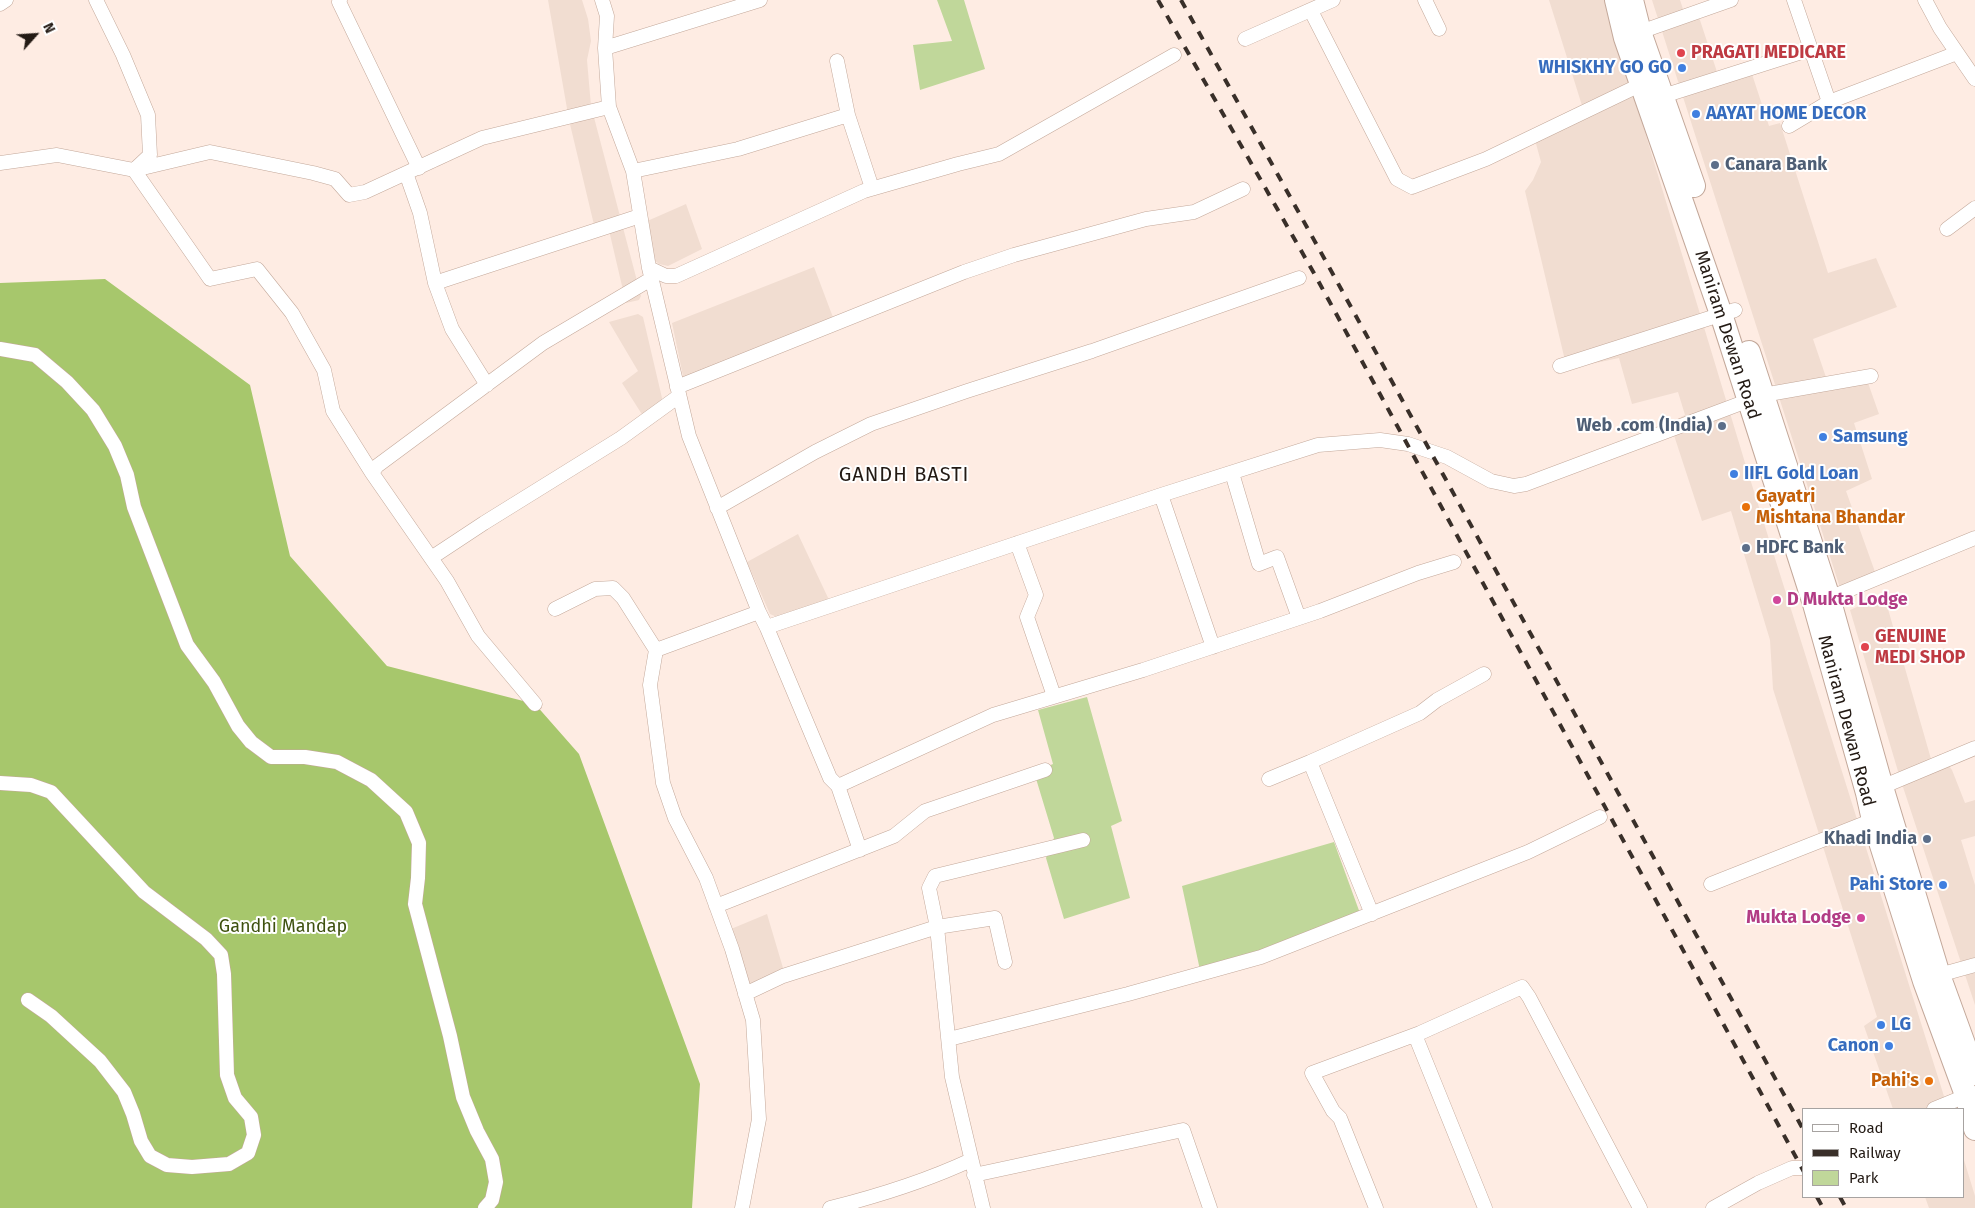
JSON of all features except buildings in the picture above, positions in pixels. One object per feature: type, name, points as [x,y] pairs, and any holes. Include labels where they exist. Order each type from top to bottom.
[{"type":"main road","name":"Maniram Dewan Road","points":[[1616,0],[1625,38],[1728,312]]},
{"type":"main road","name":"Maniram Dewan Road","points":[[1632,0],[1640,32],[1663,96],[1755,398],[1814,604],[1874,790],[1975,1074]]},
{"type":"main road","name":"Maniram Dewan Road","points":[[1755,398],[1829,598],[1874,790],[1873,820],[1924,981],[1970,1094],[1975,1129]]},
{"type":"street","points":[[0,4],[6,0]]},
{"type":"street","points":[[96,0],[123,55],[148,116],[150,155],[134,170]]},
{"type":"street","points":[[340,0],[339,2],[412,170],[435,282],[452,329],[487,385]]},
{"type":"street","points":[[602,0],[607,16],[604,48],[609,107],[633,171],[650,274],[689,436],[759,612],[830,778],[838,786],[860,850]]},
{"type":"street","points":[[604,48],[760,0]]},
{"type":"street","points":[[1245,39],[1334,0]]},
{"type":"street","points":[[1425,0],[1439,29]]},
{"type":"street","points":[[1640,32],[1731,0]]},
{"type":"street","points":[[1794,0],[1829,102]]},
{"type":"street","points":[[1925,0],[1940,28],[1975,79]]},
{"type":"street","points":[[1311,10],[1397,179],[1412,187],[1486,159],[1642,84]]},
{"type":"street","points":[[1663,96],[1811,49]]},
{"type":"street","points":[[1789,126],[1829,102],[1957,53]]},
{"type":"street","points":[[372,473],[377,466],[543,343],[650,274],[676,276],[872,188],[999,154],[1174,55]]},
{"type":"street","points":[[836,61],[848,115],[872,188]]},
{"type":"street","points":[[0,163],[57,155],[134,170],[210,152],[335,179],[349,195],[365,192],[482,138],[609,107]]},
{"type":"street","points":[[633,171],[738,149],[848,115]]},
{"type":"street","points":[[134,170],[210,280],[257,269],[292,313],[324,370],[333,411],[372,473],[447,581],[478,636],[534,704]]},
{"type":"street","points":[[431,558],[484,522],[621,438],[678,392],[964,272],[1014,255],[1146,219],[1194,212],[1243,189]]},
{"type":"street","points":[[1947,229],[1975,208]]},
{"type":"street","points":[[435,282],[640,216]]},
{"type":"street","points":[[717,508],[815,452],[871,424],[967,391],[1092,352],[1299,278]]},
{"type":"street","points":[[1560,366],[1728,312]]},
{"type":"street","points":[[0,349],[35,355],[67,382],[93,410],[115,446],[127,475],[134,507],[187,645],[214,682],[238,726],[251,742],[271,757],[305,757],[337,762],[371,780],[406,812],[419,842],[415,904],[450,1036],[463,1097],[476,1131],[492,1159],[496,1182],[492,1200],[485,1208]]},
{"type":"street","points":[[767,627],[1161,495],[1318,445],[1380,440],[1408,444],[1448,457],[1491,481],[1514,486],[1526,484],[1755,398],[1871,376]]},
{"type":"street","points":[[1232,473],[1259,564],[1278,557],[1299,618]]},
{"type":"street","points":[[1161,495],[1213,647]]},
{"type":"street","points":[[1829,598],[1975,538]]},
{"type":"street","points":[[1017,543],[1036,595],[1027,617],[1054,696]]},
{"type":"street","points":[[838,786],[993,715],[1213,647],[1299,618],[1418,573],[1454,562]]},
{"type":"street","points":[[554,609],[595,589],[613,588],[623,598],[656,650],[650,685],[663,783],[675,818],[706,878],[732,949],[753,1020],[759,1119],[742,1208]]},
{"type":"street","points":[[656,650],[759,612]]},
{"type":"street","points":[[1269,778],[1310,762],[1420,713],[1437,700],[1484,674]]},
{"type":"street","points":[[1874,790],[1975,748]]},
{"type":"street","points":[[1310,762],[1372,914]]},
{"type":"street","points":[[716,906],[894,836],[925,811],[1045,770]]},
{"type":"street","points":[[0,783],[31,785],[50,792],[144,892],[206,939],[220,955],[224,974],[227,1075],[235,1098],[251,1117],[254,1136],[248,1153],[229,1164],[192,1167],[167,1165],[150,1156],[141,1141],[124,1092],[100,1061],[51,1016],[28,1000]]},
{"type":"street","points":[[949,1039],[1128,994],[1261,956],[1528,852],[1600,817]]},
{"type":"street","points":[[1711,884],[1873,820]]},
{"type":"street","points":[[983,1208],[952,1077],[937,927],[929,888],[935,876],[1083,840]]},
{"type":"street","points":[[745,994],[783,976],[937,927],[995,918],[1005,962]]},
{"type":"street","points":[[1940,975],[1975,965]]},
{"type":"street","points":[[1376,1208],[1340,1118],[1312,1072],[1415,1035],[1522,987],[1542,1021],[1640,1208]]},
{"type":"street","points":[[1415,1035],[1485,1208]]},
{"type":"street","points":[[1936,1108],[1970,1094]]},
{"type":"street","points":[[974,1175],[1182,1130],[1210,1208]]},
{"type":"street","points":[[830,1208],[936,1176],[971,1160]]},
{"type":"street","points":[[1713,1208],[1758,1183],[1792,1168],[1802,1168]]},
{"type":"shaded area","points":[[548,0],[582,0],[588,19],[591,41],[587,60],[591,106],[641,296],[639,300],[626,303],[608,226],[595,229],[569,120]]},
{"type":"shaded area","points":[[1549,0],[1605,0],[1746,466],[1948,1108],[1893,1108],[1864,1026],[1877,1017],[1773,689],[1770,640],[1731,511],[1702,521],[1670,423],[1685,415],[1678,392],[1632,404],[1619,358],[1567,369],[1525,191],[1533,180],[1541,162],[1535,140],[1584,112]]},
{"type":"shaded area","points":[[1652,0],[1680,0],[1684,12],[1696,8],[1718,75],[1749,65],[1769,126],[1780,123],[1828,273],[1876,258],[1897,307],[1813,339],[1830,389],[1867,380],[1879,414],[1854,423],[1872,479],[1846,491],[1879,583],[1841,591]]},
{"type":"shaded area","points":[[686,204],[702,249],[668,266],[659,264],[653,259],[645,222]]},
{"type":"shaded area","points":[[814,267],[834,320],[686,379],[683,376],[672,323]]},
{"type":"shaded area","points":[[638,314],[643,317],[662,398],[661,403],[643,416],[622,383],[638,371],[609,322]]},
{"type":"shaded area","points":[[798,534],[830,602],[779,618],[770,614],[747,562]]},
{"type":"shaded area","points":[[1884,595],[1931,759],[1940,754],[1952,770],[1965,803],[1975,800],[1975,836],[1961,840],[1975,885],[1975,1005],[1900,778],[1850,610]]},
{"type":"shaded area","points":[[767,914],[786,978],[750,989],[731,929]]},
{"type":"shaded area","points":[[1965,1163],[1975,1196],[1975,1208],[1929,1208],[1925,1198],[1965,1198]]},
{"type":"green space","points":[[937,0],[964,0],[985,69],[920,90],[913,45],[952,41]]},
{"type":"green space","name":"Gandhi Mandap","points":[[105,279],[250,385],[290,556],[387,666],[535,704],[579,754],[700,1084],[692,1208],[0,1208],[0,283]]},
{"type":"green space","points":[[1087,697],[1122,821],[1111,826],[1130,898],[1064,919],[1046,858],[1054,838],[1034,772],[1053,764],[1038,710]]},
{"type":"green space","points":[[1334,842],[1361,916],[1246,958],[1200,970],[1182,886]]},
{"type":"railway","points":[[1158,0],[1315,275],[1802,1168]]},
{"type":"railway","points":[[1181,0],[1802,1127]]},
{"type":"railway","points":[[1818,1198],[1823,1208]]},
{"type":"railway","points":[[1841,1198],[1846,1208]]},
{"type":"place","name":"PRAGATI MEDICARE","points":[[1681,53]]},
{"type":"place","name":"WHISKHY GO GO","points":[[1682,68]]},
{"type":"place","name":"AAYAT HOME DECOR","points":[[1696,114]]},
{"type":"place","name":"Canara Bank","points":[[1715,165]]},
{"type":"place","name":"Web .com (India)","points":[[1722,426]]},
{"type":"place","name":"Samsung","points":[[1823,437]]},
{"type":"place","name":"IIFL Gold Loan","points":[[1734,474]]},
{"type":"place","name":"Gayatri Mishtana Bhandar","points":[[1746,507]]},
{"type":"place","name":"HDFC Bank","points":[[1746,548]]},
{"type":"place","name":"D Mukta Lodge","points":[[1777,600]]},
{"type":"place","name":"GENUINE MEDI SHOP","points":[[1865,647]]},
{"type":"place","name":"Khadi India","points":[[1927,839]]},
{"type":"place","name":"Pahi Store","points":[[1943,885]]},
{"type":"place","name":"Mukta Lodge","points":[[1861,918]]},
{"type":"place","name":"LG","points":[[1881,1025]]},
{"type":"place","name":"Canon","points":[[1889,1046]]},
{"type":"place","name":"Pahi's","points":[[1929,1081]]},
{"type":"district","name":"GANDH BASTI","points":[[904,475]]}]
